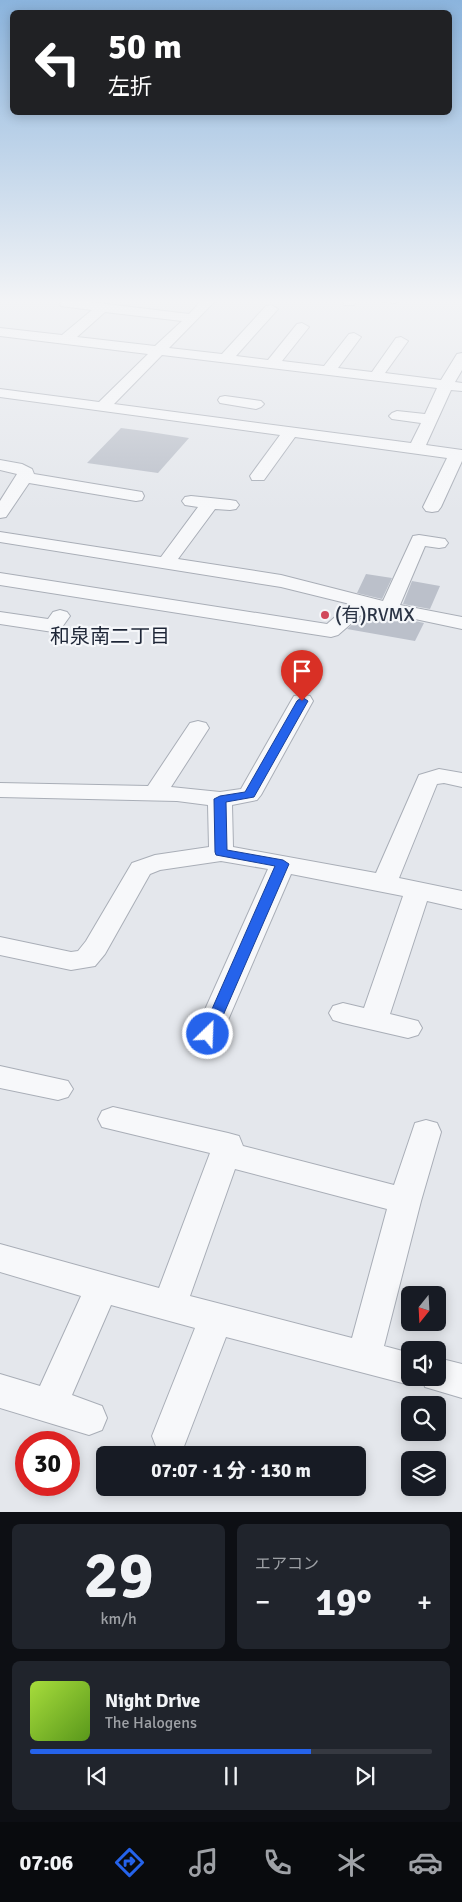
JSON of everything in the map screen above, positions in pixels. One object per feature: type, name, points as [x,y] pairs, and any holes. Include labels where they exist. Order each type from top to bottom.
[{"type":"street","points":[[102,407],[140,370]]},
{"type":"street","points":[[316,370],[462,387]]},
{"type":"street","points":[[376,376],[380,370]]},
{"type":"street","points":[[416,449],[455,370]]},
{"type":"street","points":[[4,397],[102,407],[460,455],[439,502]]},
{"type":"street","points":[[223,423],[232,401],[256,404]]},
{"type":"street","points":[[396,416],[430,419]]},
{"type":"street","points":[[258,476],[291,432]]},
{"type":"street","points":[[0,465],[22,469],[26,472],[25,477],[0,512]]},
{"type":"street","points":[[25,477],[136,496]]},
{"type":"street","points":[[191,501],[230,505]]},
{"type":"street","points":[[166,563],[210,503]]},
{"type":"street","points":[[0,537],[281,581],[388,608],[462,623]]},
{"type":"street","points":[[388,608],[420,540],[439,542]]},
{"type":"street","points":[[0,579],[331,631],[364,602]]},
{"type":"street","points":[[0,618],[53,626],[60,616]]},
{"type":"street","points":[[0,790],[156,793],[220,799],[249,794],[302,701]]},
{"type":"street","points":[[156,793],[198,728]]},
{"type":"street","points":[[384,883],[427,780],[432,776],[443,776],[462,780]]},
{"type":"street","points":[[220,799],[221,852]]},
{"type":"street","points":[[0,946],[71,960],[86,959],[96,947],[141,869],[155,863],[221,852],[462,900]]},
{"type":"street","points":[[208,1034],[283,864]]},
{"type":"street","points":[[374,1020],[418,890]]},
{"type":"street","points":[[343,1013],[408,1028]]},
{"type":"street","points":[[0,1076],[58,1089]]},
{"type":"street","points":[[113,1119],[228,1145],[169,1306]]},
{"type":"street","points":[[364,1357],[405,1201],[426,1132]]},
{"type":"street","points":[[225,1154],[405,1201]]},
{"type":"street","points":[[0,1258],[216,1319],[401,1366]]},
{"type":"street","points":[[49,1406],[102,1288]]},
{"type":"street","points":[[170,1436],[216,1319]]},
{"type":"street","points":[[446,1377],[462,1381]]},
{"type":"street","points":[[0,1391],[89,1418]]},
{"type":"building","points":[[121,428],[189,438],[158,473],[87,463]]},
{"type":"building","points":[[366,574],[392,578],[382,599],[357,593]]},
{"type":"building","points":[[412,581],[440,586],[430,609],[403,604]]},
{"type":"building","points":[[369,611],[424,623],[415,641],[347,629]]},
{"type":"place","name":"(有)RVMX","points":[[325,615]]},
{"type":"district","name":"和泉南二丁目","points":[[110,636]]},
{"type":"route","points":[[208,1034],[283,864],[221,852],[220,799],[249,794],[302,701]]}]
